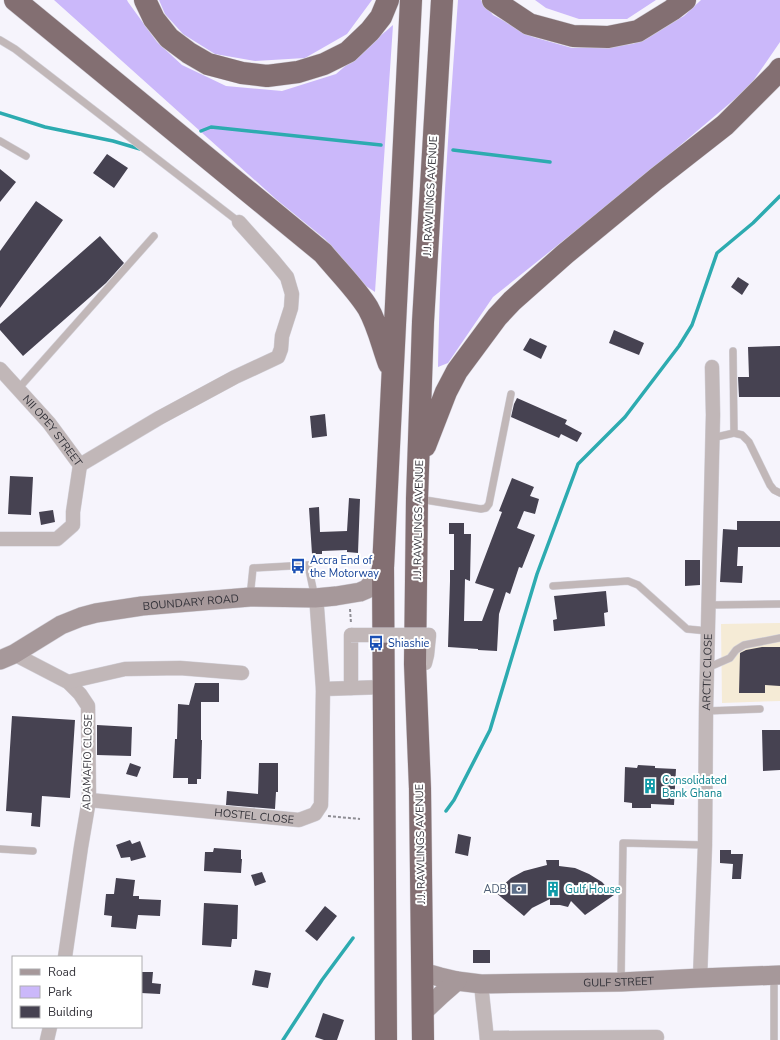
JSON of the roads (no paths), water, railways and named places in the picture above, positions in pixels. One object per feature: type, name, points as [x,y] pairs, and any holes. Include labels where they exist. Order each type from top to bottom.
[{"type":"highway","points":[[15,0],[322,253],[367,308],[378,329],[393,376]]},
{"type":"highway","points":[[145,0],[154,19],[169,38],[189,53],[208,64],[242,73],[267,76],[298,72],[324,64],[348,52],[370,31],[381,17],[388,0]]},
{"type":"highway","points":[[386,1040],[383,568],[410,0]]},
{"type":"highway","name":"J.J. RAWLINGS AVENUE","points":[[423,1040],[419,783],[415,664],[422,611],[417,498],[423,322],[442,0]]},
{"type":"highway","points":[[492,0],[529,24],[573,36],[608,37],[638,31],[685,0]]},
{"type":"highway","points":[[419,460],[446,392],[457,371],[497,317],[512,301],[566,254],[656,179],[725,125],[780,69]]},
{"type":"street","points":[[80,465],[159,418],[235,377],[278,357],[290,308],[292,294],[291,288],[287,277],[239,222]]},
{"type":"street","name":"ARCTIC CLOSE","points":[[700,978],[705,845],[712,367]]},
{"type":"street","name":"NII OPEY STREET","points":[[0,369],[48,423],[80,465],[73,512],[73,526],[57,539],[0,539]]},
{"type":"street","name":"BOUNDARY ROAD","points":[[7,657],[61,624],[88,615],[142,606],[250,597],[315,598],[336,596],[360,592],[367,589],[383,568]]},
{"type":"street","points":[[315,598],[323,689],[384,687]]},
{"type":"street","points":[[350,688],[351,635],[429,635],[425,663],[415,664]]},
{"type":"street","name":"ADAMAFIO CLOSE","points":[[7,657],[68,682],[80,694],[88,706],[89,800],[65,956]]},
{"type":"street","points":[[68,682],[125,669],[180,668],[242,673]]},
{"type":"street","name":"HOSTEL CLOSE","points":[[89,800],[299,820],[315,814],[321,805],[323,689]]},
{"type":"street","name":"GULF STREET","points":[[422,972],[457,981],[481,984],[621,982],[777,975]]},
{"type":"street","points":[[423,1012],[457,981]]},
{"type":"street","points":[[481,984],[487,1039],[657,1037]]},
{"type":"street","points":[[47,1040],[50,1028]]},
{"type":"lane","points":[[0,40],[15,49],[239,222]]},
{"type":"lane","points":[[0,141],[26,156]]},
{"type":"lane","points":[[18,389],[154,236]]},
{"type":"lane","points":[[733,351],[734,434]]},
{"type":"lane","points":[[417,498],[482,509],[486,508],[489,504],[511,394]]},
{"type":"lane","points":[[712,438],[734,434],[742,435],[749,442],[770,485],[774,490],[780,493]]},
{"type":"lane","points":[[250,597],[252,568],[308,565],[315,598]]},
{"type":"lane","points":[[553,586],[628,581],[638,585],[687,629],[708,631]]},
{"type":"lane","points":[[708,605],[780,604]]},
{"type":"lane","points":[[707,668],[730,658],[736,650],[744,645],[780,638]]},
{"type":"lane","points":[[706,711],[760,709]]},
{"type":"lane","points":[[621,982],[623,842],[705,845]]},
{"type":"lane","points":[[0,849],[33,852]]},
{"type":"lane","points":[[774,1040],[777,1026],[777,975]]},
{"type":"waterway","points":[[0,113],[45,127],[113,141],[140,149]]},
{"type":"waterway","points":[[201,131],[211,127],[381,145]]},
{"type":"waterway","points":[[453,150],[550,162]]},
{"type":"waterway","points":[[446,811],[454,800],[490,730],[537,574],[578,464],[625,417],[679,346],[692,325],[717,253],[753,223],[780,196]]},
{"type":"waterway","points":[[283,1040],[322,980],[353,938]]},
{"type":"place","name":"Accra End of the Motorway","points":[[298,566]]},
{"type":"place","name":"Shiashie","points":[[376,643]]},
{"type":"place","name":"Consolidated Bank Ghana","points":[[650,786]]},
{"type":"place","name":"ADB","points":[[519,889]]},
{"type":"place","name":"Gulf House","points":[[553,889]]}]
